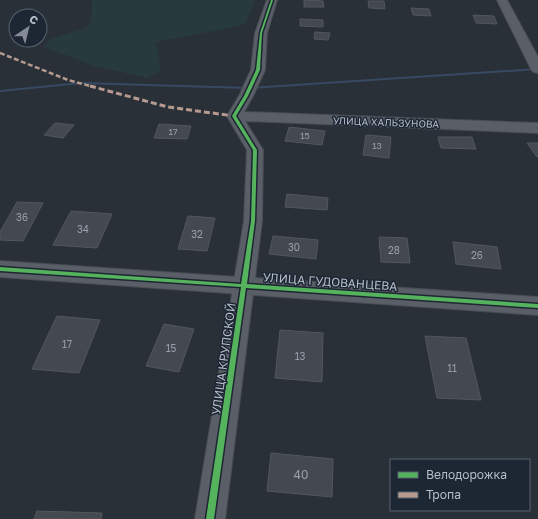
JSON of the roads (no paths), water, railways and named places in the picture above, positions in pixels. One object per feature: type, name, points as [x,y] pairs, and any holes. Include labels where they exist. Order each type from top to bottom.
[{"type":"street","points":[[234,116],[246,96],[258,70],[261,33],[272,0]]},
{"type":"street","points":[[502,0],[538,69]]},
{"type":"street","name":"УЛИЦА ХАЛЬЗУНОВА","points":[[234,116],[538,128]]},
{"type":"street","name":"УЛИЦА КРУПСКОЙ","points":[[210,519],[253,221],[255,150],[234,116]]},
{"type":"street","name":"УЛИЦА ГУДОВАНЦЕВА","points":[[0,269],[538,306]]},
{"type":"waterway","points":[[0,91],[81,83],[249,88],[538,69]]}]
